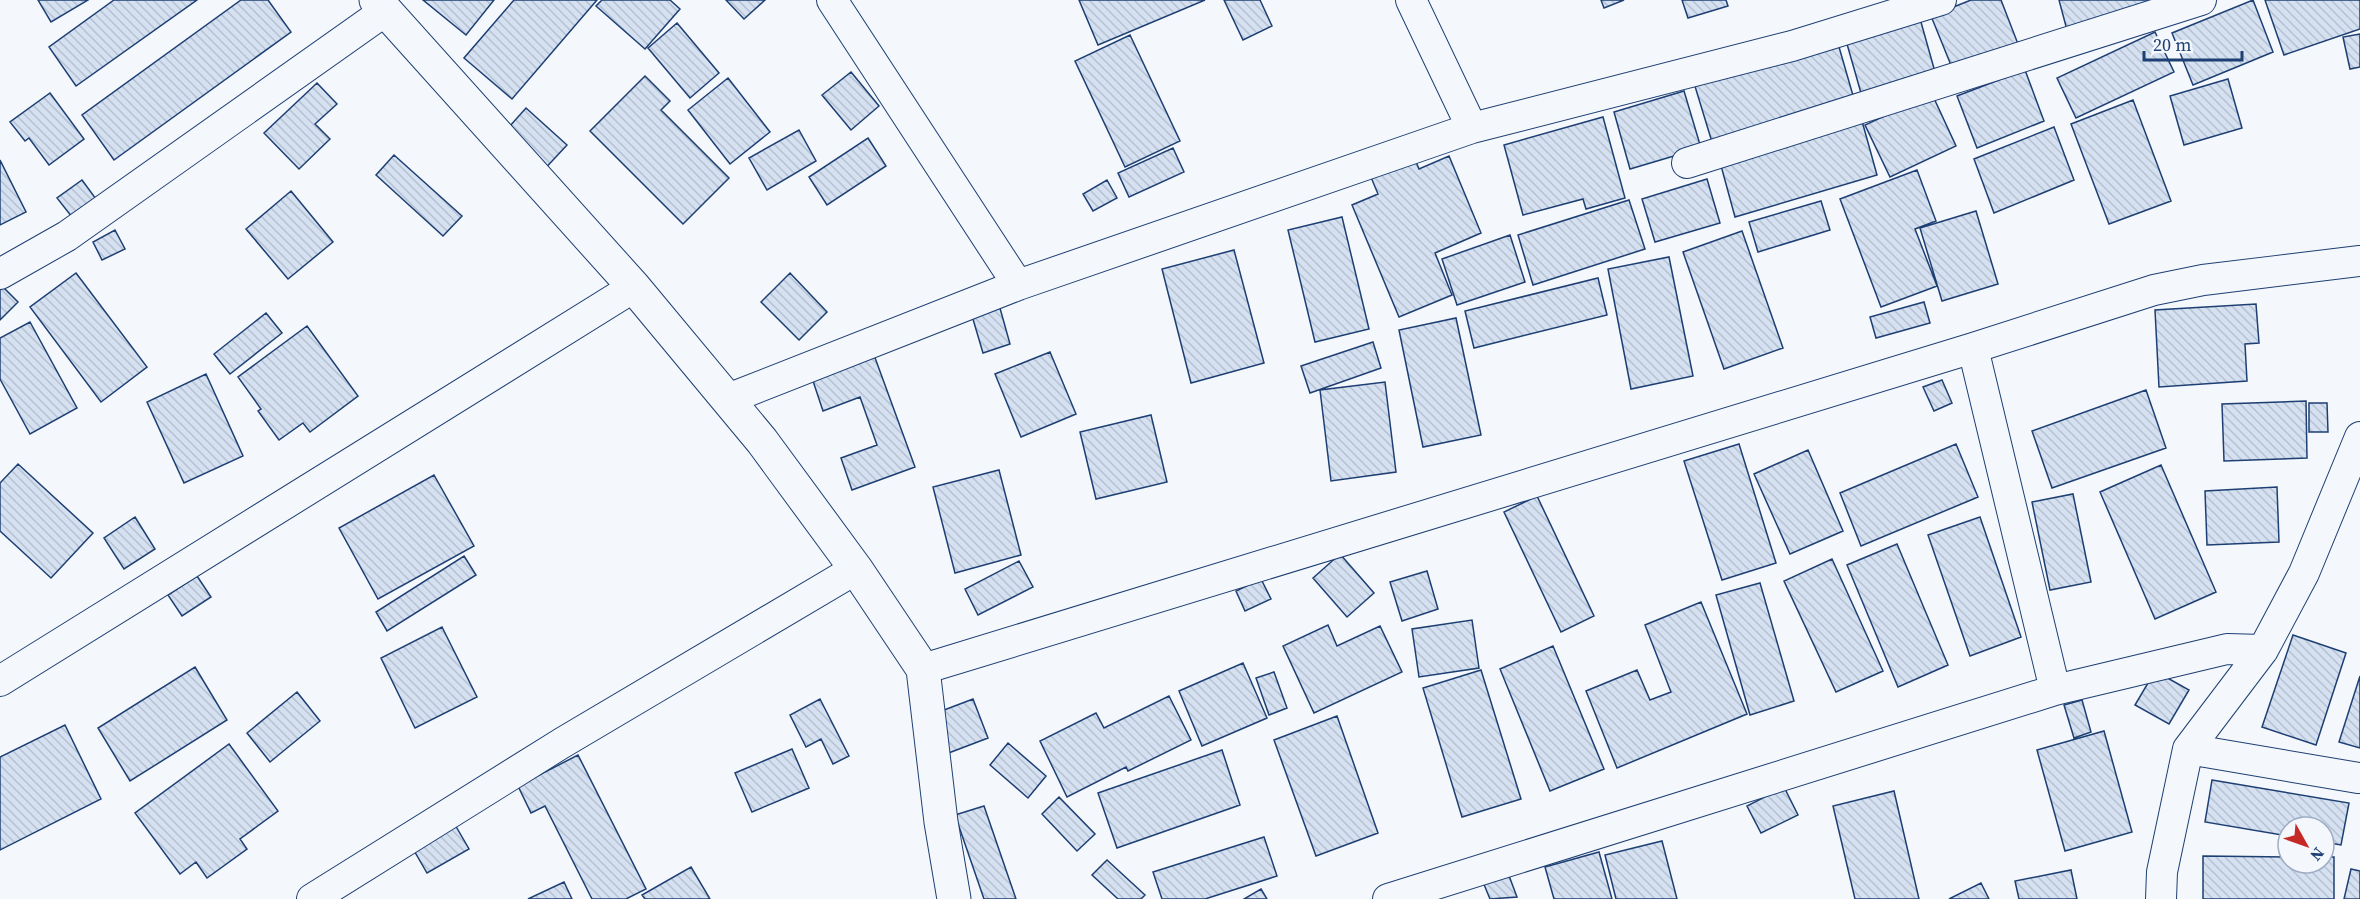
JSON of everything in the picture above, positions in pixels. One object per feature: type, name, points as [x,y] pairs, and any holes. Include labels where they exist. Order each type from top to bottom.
[{"type":"street","points":[[832,0],[1018,285]]},
{"type":"street","points":[[1410,0],[1472,128]]},
{"type":"street","points":[[728,399],[1018,285],[1472,128],[1792,46],[1941,0]]},
{"type":"street","points":[[1687,163],[2201,0]]},
{"type":"street","points":[[0,274],[67,236],[380,5],[634,287],[728,399],[762,441],[856,569],[923,669],[941,822],[954,899]]},
{"type":"street","points":[[923,669],[1973,348],[2154,290],[2203,280],[2360,261]]},
{"type":"street","points":[[0,681],[634,287]]},
{"type":"street","points":[[1973,348],[2055,690]]},
{"type":"street","points":[[2161,899],[2162,872],[2188,749],[2263,650],[2304,573],[2357,452]]},
{"type":"street","points":[[312,899],[562,743],[856,569]]},
{"type":"street","points":[[1388,899],[2055,690],[2227,649],[2263,650]]},
{"type":"street","points":[[2188,749],[2358,778]]},
{"type":"building","points":[[38,0],[88,0],[51,22]]},
{"type":"building","points":[[114,0],[197,0],[76,86],[49,47]]},
{"type":"building","points":[[241,0],[268,0],[291,32],[114,160],[82,115]]},
{"type":"building","points":[[423,0],[494,0],[466,35]]},
{"type":"building","points":[[514,0],[597,0],[512,99],[464,58]]},
{"type":"building","points":[[602,0],[670,0],[680,9],[645,49],[596,6]]},
{"type":"building","points":[[726,0],[765,0],[744,19]]},
{"type":"building","points":[[1079,0],[1205,0],[1098,45]]},
{"type":"building","points":[[1224,0],[1260,0],[1272,26],[1243,40]]},
{"type":"building","points":[[1601,0],[1624,0],[1604,8]]},
{"type":"building","points":[[1682,0],[1726,0],[1728,6],[1688,18]]},
{"type":"building","points":[[1971,0],[2001,0],[2018,44],[1953,70],[1931,16]]},
{"type":"building","points":[[2059,0],[2150,0],[2151,5],[2067,30]]},
{"type":"building","points":[[2253,0],[2273,52],[2193,85],[2172,33]]},
{"type":"building","points":[[2265,0],[2360,0],[2360,29],[2284,55]]},
{"type":"building","points":[[1919,15],[1935,72],[1861,93],[1845,37]]},
{"type":"building","points":[[677,23],[719,73],[690,98],[648,48]]},
{"type":"building","points":[[2155,32],[2174,72],[2076,118],[2057,78]]},
{"type":"building","points":[[2360,34],[2360,67],[2350,69],[2343,37]]},
{"type":"building","points":[[1130,35],[1180,141],[1125,167],[1075,61]]},
{"type":"building","points":[[1837,40],[1854,99],[1712,142],[1694,83]]},
{"type":"building","points":[[2025,70],[2044,121],[1977,148],[1957,96]]},
{"type":"building","points":[[851,72],[879,106],[851,130],[822,95]]},
{"type":"building","points":[[645,76],[670,101],[661,110],[729,178],[683,224],[590,131]]},
{"type":"building","points":[[728,78],[770,132],[730,164],[688,110]]},
{"type":"building","points":[[2228,79],[2242,128],[2184,145],[2170,96]]},
{"type":"building","points":[[317,83],[337,104],[315,124],[330,139],[299,169],[264,133]]},
{"type":"building","points":[[1684,91],[1701,148],[1630,169],[1614,112]]},
{"type":"building","points":[[50,93],[84,139],[49,165],[29,138],[25,141],[10,122]]},
{"type":"building","points":[[1932,94],[1956,146],[1890,177],[1865,125]]},
{"type":"building","points":[[2133,100],[2171,201],[2109,224],[2071,124]]},
{"type":"building","points":[[526,108],[567,145],[540,174],[500,137]]},
{"type":"building","points":[[1603,117],[1625,198],[1586,209],[1583,199],[1523,215],[1504,145]]},
{"type":"building","points":[[1862,121],[1877,175],[1735,217],[1720,162]]},
{"type":"building","points":[[2054,127],[2074,180],[1994,213],[1974,159]]},
{"type":"building","points":[[799,130],[816,161],[767,190],[749,158]]},
{"type":"building","points":[[868,138],[886,166],[827,205],[809,177]]},
{"type":"building","points":[[1173,148],[1184,172],[1129,197],[1118,173]]},
{"type":"building","points":[[1412,152],[1419,169],[1449,156],[1481,233],[1435,253],[1452,295],[1399,317],[1352,205],[1378,194],[1368,170]]},
{"type":"building","points":[[394,155],[462,216],[443,236],[376,175]]},
{"type":"building","points":[[0,160],[26,212],[0,225]]},
{"type":"building","points":[[1917,170],[1936,221],[1915,229],[1937,286],[1881,307],[1840,199]]},
{"type":"building","points":[[1707,179],[1720,223],[1655,242],[1642,199]]},
{"type":"building","points":[[82,180],[96,199],[72,217],[57,198]]},
{"type":"building","points":[[1107,180],[1117,198],[1093,211],[1083,194]]},
{"type":"building","points":[[291,191],[333,242],[288,279],[246,229]]},
{"type":"building","points":[[1629,200],[1645,249],[1533,285],[1518,235]]},
{"type":"building","points":[[1821,201],[1830,230],[1758,252],[1749,222]]},
{"type":"building","points":[[1976,211],[1998,284],[1942,301],[1920,228]]},
{"type":"building","points":[[1342,217],[1369,329],[1315,342],[1288,230]]},
{"type":"building","points":[[115,230],[125,249],[102,260],[93,242]]},
{"type":"building","points":[[1742,231],[1783,348],[1724,369],[1683,252]]},
{"type":"building","points":[[1510,235],[1525,282],[1457,305],[1442,259]]},
{"type":"building","points":[[1234,250],[1264,363],[1191,383],[1162,269]]},
{"type":"building","points":[[1669,257],[1693,376],[1631,389],[1608,269]]},
{"type":"building","points":[[76,273],[147,367],[101,402],[30,307]]},
{"type":"building","points":[[790,273],[827,312],[799,340],[761,302]]},
{"type":"building","points":[[1598,278],[1607,315],[1474,348],[1465,311]]},
{"type":"building","points":[[3,287],[18,302],[0,320],[0,290]]},
{"type":"building","points":[[998,301],[1010,344],[983,353],[970,309]]},
{"type":"building","points":[[1924,302],[1930,323],[1876,338],[1870,317]]},
{"type":"building","points":[[2256,304],[2259,343],[2245,344],[2247,381],[2159,387],[2155,310]]},
{"type":"building","points":[[266,313],[282,333],[230,374],[214,354]]},
{"type":"building","points":[[1456,318],[1481,435],[1423,447],[1399,330]]},
{"type":"building","points":[[30,322],[77,408],[30,434],[0,379],[0,338]]},
{"type":"building","points":[[307,326],[358,396],[310,432],[303,423],[279,440],[258,411],[261,409],[238,377]]},
{"type":"building","points":[[1373,342],[1381,368],[1310,393],[1301,366]]},
{"type":"building","points":[[1050,352],[1076,414],[1021,437],[995,374]]},
{"type":"building","points":[[874,355],[915,467],[852,490],[841,458],[877,445],[860,397],[823,411],[812,378]]},
{"type":"building","points":[[206,374],[243,456],[184,483],[147,402]]},
{"type":"building","points":[[1942,380],[1952,403],[1934,411],[1923,387]]},
{"type":"building","points":[[1385,382],[1396,472],[1331,481],[1320,390]]},
{"type":"building","points":[[2146,390],[2166,448],[2052,488],[2032,431]]},
{"type":"building","points":[[2306,401],[2307,458],[2224,461],[2222,404]]},
{"type":"building","points":[[2309,403],[2327,403],[2328,432],[2309,432]]},
{"type":"building","points":[[1151,415],[1167,482],[1096,499],[1080,432]]},
{"type":"building","points":[[1739,444],[1776,563],[1722,580],[1684,461]]},
{"type":"building","points":[[1956,444],[1978,497],[1861,546],[1840,493]]},
{"type":"building","points":[[1808,450],[1843,531],[1790,554],[1754,474]]},
{"type":"building","points":[[18,464],[93,533],[51,578],[0,531],[0,483]]},
{"type":"building","points":[[2161,465],[2216,592],[2155,619],[2100,492]]},
{"type":"building","points":[[999,470],[1021,555],[955,573],[933,487]]},
{"type":"building","points":[[434,475],[474,546],[378,599],[339,528]]},
{"type":"building","points":[[2277,487],[2279,542],[2207,545],[2205,491]]},
{"type":"building","points":[[2073,494],[2091,582],[2050,590],[2032,502]]},
{"type":"building","points":[[1537,496],[1594,616],[1561,632],[1504,512]]},
{"type":"building","points":[[135,517],[155,549],[124,569],[104,538]]},
{"type":"building","points":[[1980,517],[2021,637],[1970,656],[1928,535]]},
{"type":"building","points":[[1897,544],[1948,665],[1898,687],[1847,565]]},
{"type":"building","points":[[1340,554],[1374,593],[1347,617],[1313,578]]},
{"type":"building","points":[[464,556],[476,575],[387,631],[376,612]]},
{"type":"building","points":[[1832,559],[1883,671],[1836,692],[1784,581]]},
{"type":"building","points":[[1019,561],[1033,587],[978,615],[965,589]]},
{"type":"building","points":[[1427,571],[1438,609],[1402,621],[1390,582]]},
{"type":"building","points":[[197,576],[211,597],[182,616],[168,595]]},
{"type":"building","points":[[1261,579],[1271,599],[1245,611],[1236,591]]},
{"type":"building","points":[[1760,583],[1794,701],[1750,715],[1716,595]]},
{"type":"building","points":[[1701,602],[1747,714],[1617,768],[1586,691],[1637,670],[1650,700],[1671,692],[1645,625]]},
{"type":"building","points":[[1472,620],[1479,668],[1419,677],[1412,629]]},
{"type":"building","points":[[1328,625],[1337,646],[1380,626],[1402,672],[1314,713],[1283,646]]},
{"type":"building","points":[[442,627],[477,697],[415,728],[381,658]]},
{"type":"building","points":[[2293,635],[2346,653],[2316,745],[2262,727]]},
{"type":"building","points":[[1553,646],[1604,769],[1550,791],[1500,669]]},
{"type":"building","points":[[1243,663],[1267,718],[1202,746],[1179,691]]},
{"type":"building","points":[[195,667],[227,720],[130,781],[98,728]]},
{"type":"building","points":[[1481,670],[1521,799],[1462,817],[1423,688]]},
{"type":"building","points":[[2155,671],[2189,690],[2169,724],[2135,705]]},
{"type":"building","points":[[1274,672],[1287,708],[1269,715],[1256,678]]},
{"type":"building","points":[[2360,676],[2360,748],[2339,742]]},
{"type":"building","points":[[297,692],[320,721],[270,762],[247,733]]},
{"type":"building","points":[[1169,696],[1191,740],[1128,771],[1126,767],[1067,797],[1040,741],[1096,713],[1104,728]]},
{"type":"building","points":[[820,699],[849,756],[833,764],[821,739],[806,747],[790,715]]},
{"type":"building","points":[[973,699],[988,738],[946,754],[931,715]]},
{"type":"building","points":[[2082,700],[2091,732],[2074,738],[2064,705]]},
{"type":"building","points":[[1337,716],[1378,833],[1316,856],[1274,740]]},
{"type":"building","points":[[65,725],[101,799],[0,850],[0,757]]},
{"type":"building","points":[[2104,731],[2132,832],[2065,851],[2037,750]]},
{"type":"building","points":[[1008,743],[1046,776],[1028,798],[990,765]]},
{"type":"building","points":[[229,744],[278,811],[240,839],[247,849],[207,878],[196,862],[180,874],[135,813]]},
{"type":"building","points":[[792,749],[809,788],[752,812],[735,773]]},
{"type":"building","points":[[1222,750],[1240,805],[1117,848],[1098,793]]},
{"type":"building","points":[[578,755],[646,889],[626,899],[592,899],[545,806],[531,813],[518,786]]},
{"type":"building","points":[[2212,780],[2349,803],[2341,845],[2336,844],[2336,815],[2276,815],[2276,834],[2205,822]]},
{"type":"building","points":[[1784,787],[1798,815],[1761,833],[1747,806]]},
{"type":"building","points":[[1894,791],[1919,899],[1855,899],[1833,806]]},
{"type":"building","points":[[1059,797],[1095,834],[1077,851],[1042,814]]},
{"type":"building","points":[[984,806],[1016,899],[984,899],[955,815]]},
{"type":"building","points":[[454,823],[469,849],[427,873],[412,847]]},
{"type":"building","points":[[1264,837],[1277,876],[1205,899],[1162,899],[1153,872]]},
{"type":"building","points":[[1662,841],[1677,899],[1616,899],[1605,855]]},
{"type":"building","points":[[1599,852],[1612,899],[1554,899],[1545,867]]},
{"type":"building","points":[[2203,856],[2276,857],[2276,875],[2334,875],[2334,899],[2203,899]]},
{"type":"building","points":[[1107,860],[1145,895],[1141,899],[1118,899],[1092,875]]},
{"type":"building","points":[[691,867],[710,899],[645,899],[642,895]]},
{"type":"building","points":[[2351,869],[2360,871],[2360,899],[2344,899]]},
{"type":"building","points":[[2071,870],[2077,899],[2019,899],[2015,881]]},
{"type":"building","points":[[1508,873],[1517,897],[1490,899],[1483,882]]},
{"type":"building","points":[[564,882],[572,899],[528,899]]},
{"type":"building","points":[[1981,883],[1989,899],[1949,899]]},
{"type":"building","points":[[1261,889],[1267,899],[1244,899]]}]
